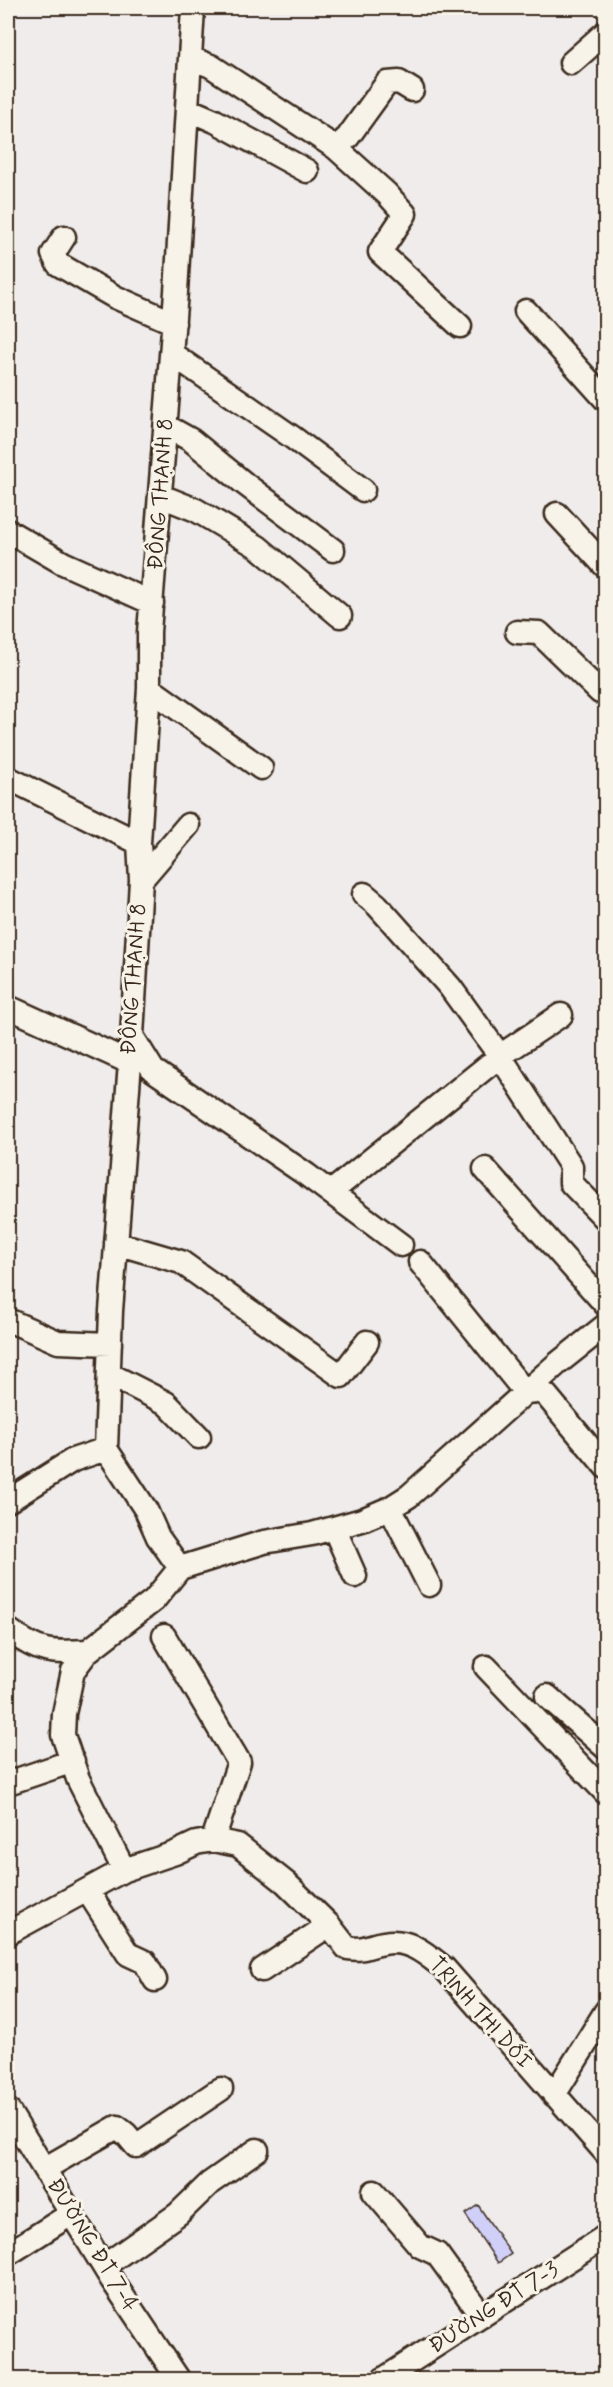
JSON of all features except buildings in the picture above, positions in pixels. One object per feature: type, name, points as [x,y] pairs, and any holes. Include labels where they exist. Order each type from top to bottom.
[{"type":"street","name":"ĐÔNG THẠNH 8","points":[[106,1449],[116,1243],[141,880],[139,843],[149,688],[149,632],[172,354],[193,8]]},
{"type":"street","points":[[571,63],[606,32]]},
{"type":"street","points":[[190,58],[211,66],[336,148],[387,194],[405,214],[380,252],[460,326]]},
{"type":"street","points":[[336,148],[348,137],[387,83],[399,82],[412,90]]},
{"type":"street","points":[[187,109],[215,121],[307,171]]},
{"type":"street","points":[[64,237],[53,254],[58,264],[115,297],[174,323]]},
{"type":"street","points":[[526,311],[606,400]]},
{"type":"street","points":[[172,354],[292,437],[363,490]]},
{"type":"street","points":[[166,426],[191,440],[333,550]]},
{"type":"street","points":[[161,496],[196,510],[258,548],[340,616]]},
{"type":"street","points":[[557,514],[606,567]]},
{"type":"street","points":[[8,531],[63,563],[152,603]]},
{"type":"street","points":[[517,632],[539,633],[604,693]]},
{"type":"street","points":[[149,688],[261,768]]},
{"type":"street","points":[[8,778],[139,843]]},
{"type":"street","points":[[141,880],[188,825]]},
{"type":"street","points":[[364,894],[377,905],[450,987],[500,1056],[572,1166],[571,1183],[606,1219]]},
{"type":"street","points":[[8,1007],[129,1062]]},
{"type":"street","points":[[330,1192],[500,1056],[561,1015]]},
{"type":"street","points":[[132,1036],[153,1070],[330,1192],[401,1245]]},
{"type":"street","points":[[485,1169],[606,1305]]},
{"type":"street","points":[[116,1243],[181,1262],[341,1376],[368,1342]]},
{"type":"street","points":[[420,1262],[525,1392]]},
{"type":"street","points":[[8,1320],[58,1342],[110,1344]]},
{"type":"street","points":[[124,1870],[78,1779],[63,1735],[64,1714],[73,1671],[88,1651],[154,1600],[180,1568],[264,1542],[334,1528],[390,1508],[410,1496],[556,1364],[606,1325]]},
{"type":"street","points":[[109,1374],[166,1403],[199,1437]]},
{"type":"street","points":[[525,1392],[537,1391],[546,1395],[606,1467]]},
{"type":"street","points":[[8,1501],[73,1460],[106,1449],[146,1510],[158,1537],[180,1568]]},
{"type":"street","points":[[390,1508],[429,1585]]},
{"type":"street","points":[[334,1528],[355,1576]]},
{"type":"street","points":[[10,1631],[29,1645],[53,1653],[88,1651]]},
{"type":"street","points":[[8,1933],[124,1870],[175,1853],[196,1843],[213,1840],[239,1762],[164,1636]]},
{"type":"street","points":[[486,1667],[606,1793]]},
{"type":"street","points":[[547,1695],[606,1748]]},
{"type":"street","points":[[8,1783],[73,1761]]},
{"type":"street","name":"TRỊNH THỊ DỐI","points":[[213,1840],[238,1845],[286,1882],[329,1925],[347,1948],[361,1950],[383,1943],[397,1942],[412,1945],[424,1952],[444,1968],[606,2153]]},
{"type":"street","points":[[87,1890],[128,1954],[145,1962],[155,1980]]},
{"type":"street","points":[[261,1970],[329,1925]]},
{"type":"street","points":[[554,2095],[606,2011]]},
{"type":"street","points":[[44,2169],[117,2127],[136,2146],[221,2089]]},
{"type":"street","name":"ĐƯỜNG ĐT 7-4","points":[[8,2110],[104,2266],[179,2379]]},
{"type":"street","points":[[104,2266],[178,2214],[210,2183],[257,2150]]},
{"type":"street","points":[[374,2192],[420,2246],[437,2254],[482,2316]]},
{"type":"street","points":[[8,2254],[71,2214]]},
{"type":"street","name":"ĐƯỜNG ĐT 7-3","points":[[382,2379],[606,2236]]}]
